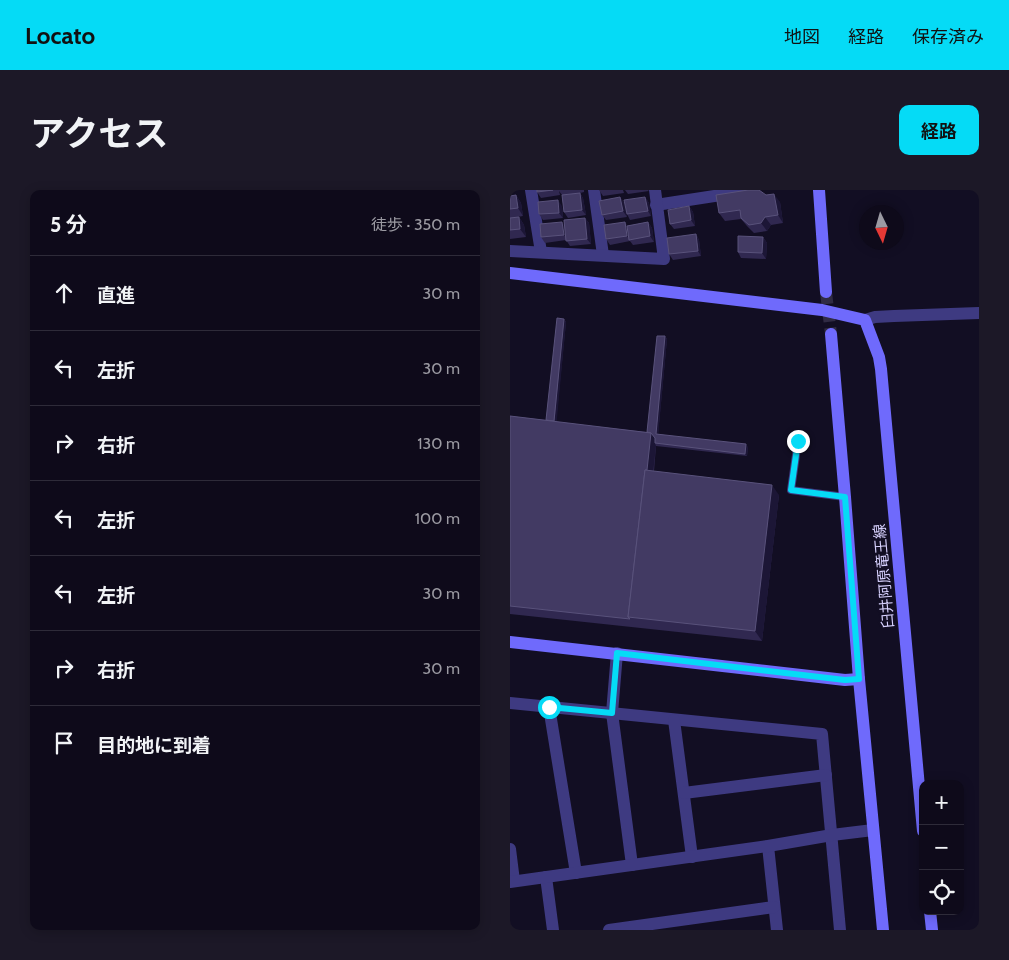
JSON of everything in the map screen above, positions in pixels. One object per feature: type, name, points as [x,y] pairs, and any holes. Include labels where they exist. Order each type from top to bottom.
[{"type":"street","points":[[531,190],[541,252]]},
{"type":"street","points":[[594,190],[603,255]]},
{"type":"street","points":[[510,250],[664,258],[654,190]]},
{"type":"street","points":[[656,205],[717,193],[753,190]]},
{"type":"street","points":[[819,190],[826,292]]},
{"type":"street","points":[[510,273],[822,310],[865,320],[875,317],[979,313]]},
{"type":"street","name":"臼井阿原竜王線","points":[[865,320],[879,357],[881,369],[922,825]]},
{"type":"street","points":[[831,334],[859,679],[883,930]]},
{"type":"street","points":[[510,642],[845,680],[859,679]]},
{"type":"street","points":[[617,653],[612,713],[632,865]]},
{"type":"street","points":[[510,703],[822,734],[840,930]]},
{"type":"street","points":[[549,707],[576,873]]},
{"type":"street","points":[[674,720],[692,856]]},
{"type":"street","points":[[684,793],[826,775]]},
{"type":"street","points":[[510,849],[512,882],[873,830]]},
{"type":"street","points":[[768,846],[777,930]]},
{"type":"street","points":[[546,877],[553,930]]},
{"type":"street","points":[[609,930],[774,907]]},
{"type":"street","points":[[930,915],[932,930]]},
{"type":"lane","points":[[798,441],[791,490],[845,497]]},
{"type":"building","points":[[537,190],[553,190],[537,192]]},
{"type":"building","points":[[759,190],[766,195],[774,194],[778,215],[765,217],[761,223],[749,225],[741,218],[740,210],[719,213],[716,195]]},
{"type":"building","points":[[580,193],[582,210],[564,212],[562,195]]},
{"type":"building","points":[[516,195],[518,208],[510,209],[510,196]]},
{"type":"building","points":[[620,197],[623,211],[602,215],[599,201]]},
{"type":"building","points":[[645,197],[648,211],[627,214],[624,200]]},
{"type":"building","points":[[558,200],[559,213],[539,214],[538,202]]},
{"type":"building","points":[[689,206],[691,220],[670,224],[668,210]]},
{"type":"building","points":[[519,217],[520,229],[510,230],[510,218]]},
{"type":"building","points":[[585,218],[587,239],[566,241],[564,220]]},
{"type":"building","points":[[562,222],[564,235],[541,237],[540,224]]},
{"type":"building","points":[[625,222],[627,236],[606,239],[604,225]]},
{"type":"building","points":[[648,222],[650,236],[629,240],[627,226]]},
{"type":"building","points":[[696,234],[698,251],[669,254],[667,238]]},
{"type":"building","points":[[738,236],[763,237],[762,253],[738,252]]},
{"type":"building","points":[[557,318],[564,319],[554,421],[546,420]]},
{"type":"building","points":[[657,336],[665,336],[656,434],[746,444],[745,454],[655,443],[655,438],[651,433],[647,432]]},
{"type":"building","points":[[510,416],[651,433],[628,617],[630,619],[510,606]]},
{"type":"building","points":[[645,470],[772,485],[755,631],[628,617]]},
{"type":"tunnel","points":[[826,292],[831,334]]},
{"type":"route","points":[[549,707],[612,713],[617,653],[845,680],[859,679],[845,497],[791,490],[798,441]]}]
